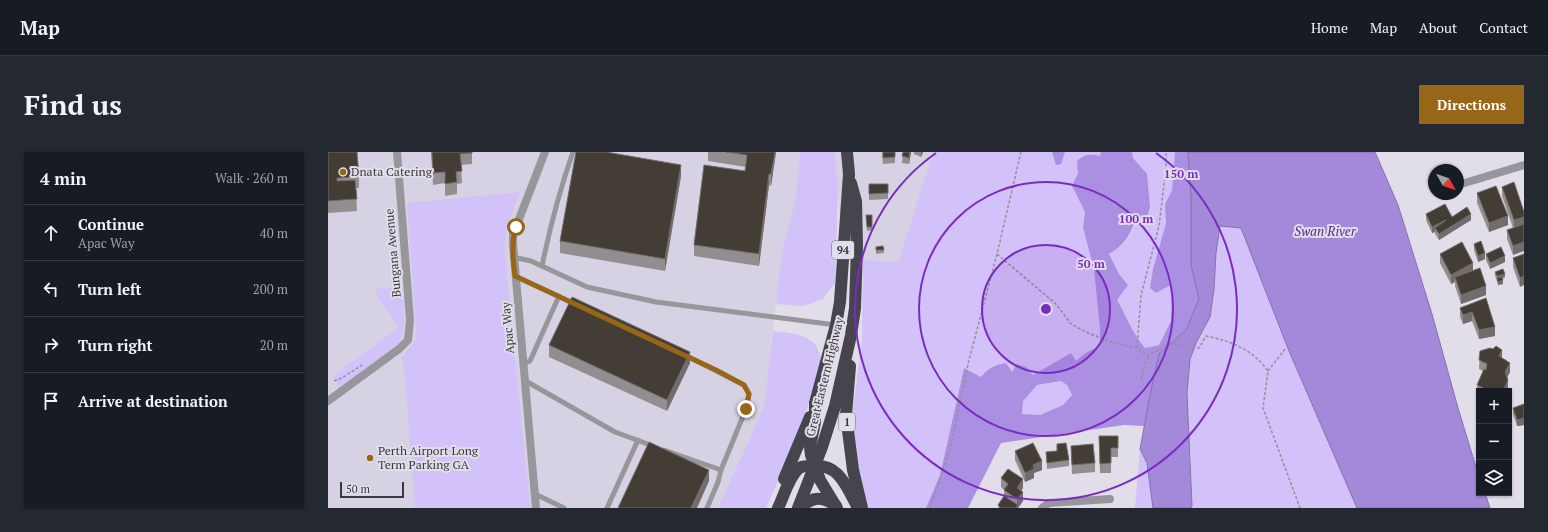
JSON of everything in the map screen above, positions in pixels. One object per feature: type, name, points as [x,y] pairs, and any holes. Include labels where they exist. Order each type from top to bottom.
[{"type":"highway","name":"Great Eastern Highway","points":[[836,507],[820,480],[814,465],[810,447],[815,422],[815,403],[836,325],[840,302],[849,174],[847,152]]},
{"type":"highway","name":"Great Eastern Highway","points":[[814,465],[822,447],[834,406],[851,335],[855,300],[857,246],[856,201],[849,174]]},
{"type":"highway","name":"1","points":[[851,335],[846,415],[853,470],[862,508]]},
{"type":"highway","name":"94","points":[[772,508],[794,458],[815,403]]},
{"type":"highway","name":"94","points":[[799,508],[814,465]]},
{"type":"highway","points":[[778,508],[794,474],[799,468],[814,465],[827,466],[834,470],[844,481],[858,508]]},
{"type":"highway","points":[[799,508],[812,499],[824,499],[836,507]]},
{"type":"street","name":"Bungana Avenue","points":[[328,401],[400,349],[408,340],[410,320],[397,152]]},
{"type":"street","name":"Apac Way","points":[[536,508],[513,257],[513,236],[545,152]]},
{"type":"street","points":[[1464,183],[1524,165]]},
{"type":"street","points":[[1042,508],[1050,503],[1110,499]]},
{"type":"lane","points":[[542,266],[548,236],[573,152]]},
{"type":"lane","points":[[513,257],[531,261],[587,286],[656,302],[836,325]]},
{"type":"lane","points":[[515,276],[580,306]]},
{"type":"lane","points":[[523,364],[530,361],[559,296]]},
{"type":"lane","points":[[681,353],[744,385],[749,394],[746,409],[707,508]]},
{"type":"lane","points":[[524,380],[615,432],[721,470]]},
{"type":"lane","points":[[607,508],[638,440]]},
{"type":"lane","points":[[535,494],[564,508]]},
{"type":"path","points":[[930,508],[950,449],[969,360],[997,254],[1021,152]]},
{"type":"path","points":[[1137,348],[1141,295],[1159,226],[1166,168],[1166,152]]},
{"type":"path","points":[[997,254],[1056,304],[1071,324],[1088,333],[1114,343],[1137,348],[1148,356]]},
{"type":"path","points":[[1141,379],[1148,356],[1169,342],[1199,348],[1206,336],[1240,346],[1261,361],[1268,371]]},
{"type":"path","points":[[1286,349],[1268,371],[1263,408],[1300,508]]},
{"type":"path","points":[[334,381],[342,378],[363,364]]},
{"type":"shaded area","points":[[328,152],[800,152],[796,198],[782,252],[764,407],[718,508],[328,508]]},
{"type":"shaded area","points":[[800,152],[835,152],[838,190],[835,283],[823,299],[803,306],[776,304],[782,252],[796,198]]},
{"type":"shaded area","points":[[835,152],[933,152],[898,262],[843,259]]},
{"type":"shaded area","points":[[933,152],[1052,152],[1057,165],[1065,152],[1101,152],[1100,156],[1078,173],[1072,186],[1085,212],[1083,227],[1094,270],[1100,329],[1100,345],[1084,354],[1076,362],[1071,353],[1033,375],[1016,364],[1012,372],[981,377],[964,368],[940,475],[926,508],[868,508],[857,465],[852,418],[862,339],[863,260],[898,262]]},
{"type":"shaded area","points":[[1052,152],[1065,152],[1061,164],[1056,165]]},
{"type":"shaded area","points":[[1101,152],[1132,152],[1133,158],[1147,174],[1150,207],[1147,217],[1135,221],[1131,232],[1125,240],[1119,247],[1109,254],[1119,274],[1128,285],[1117,300],[1133,331],[1145,348],[1159,345],[1171,321],[1171,285],[1156,293],[1150,288],[1153,269],[1166,223],[1165,204],[1172,190],[1175,152],[1188,152],[1191,196],[1191,265],[1199,299],[1186,330],[1159,354],[1144,426],[1124,425],[1001,443],[968,508],[926,508],[940,475],[964,368],[981,377],[992,367],[1006,363],[1012,372],[1016,364],[1026,367],[1033,375],[1071,353],[1076,361],[1084,354],[1100,345],[1100,329],[1094,270],[1083,227],[1085,212],[1072,186],[1078,173],[1077,161],[1088,155],[1100,156]],"holes":[[[1061,381],[1067,385],[1072,395],[1063,405],[1040,415],[1022,414],[1023,401],[1037,385]]]},
{"type":"shaded area","points":[[1132,152],[1175,152],[1172,190],[1165,204],[1166,223],[1153,269],[1151,287],[1156,293],[1171,285],[1171,321],[1159,345],[1145,348],[1116,300],[1128,285],[1119,274],[1109,254],[1126,241],[1133,228],[1147,174],[1132,158]]},
{"type":"shaded area","points":[[520,192],[508,223],[504,244],[530,508],[415,508],[405,376],[402,358],[417,338],[407,203]]},
{"type":"shaded area","points":[[1220,226],[1241,228],[1289,351],[1357,508],[1191,508],[1191,464],[1187,393],[1190,359],[1197,341],[1210,317]]},
{"type":"shaded area","points":[[402,287],[404,326],[400,340],[396,346],[340,387],[332,377],[399,327],[377,296],[376,289]]},
{"type":"shaded area","points":[[773,331],[805,337],[816,346],[820,353],[821,363],[801,429],[766,508],[718,508],[764,407]]},
{"type":"shaded area","points":[[1061,381],[1067,385],[1072,395],[1063,405],[1040,415],[1022,415],[1023,401],[1037,385]]},
{"type":"shaded area","points":[[1140,449],[1147,463],[1153,508],[1135,508]]},
{"type":"water","name":"Swan River","points":[[1188,152],[1375,152],[1398,205],[1432,314],[1476,467],[1476,496],[1486,496],[1490,508],[1357,508],[1289,351],[1241,228],[1220,226],[1210,317],[1197,341],[1190,359],[1187,393],[1192,506],[1191,508],[1153,508],[1147,463],[1140,449],[1151,390],[1159,354],[1186,330],[1199,299],[1191,265],[1191,196]]},
{"type":"building","name":"Dnata Catering","points":[[328,152],[357,152],[359,177],[337,178],[337,181],[355,180],[357,199],[328,201]]},
{"type":"building","points":[[432,152],[472,153],[460,154],[462,171],[456,172],[457,182],[445,184],[445,172],[433,173]]},
{"type":"building","points":[[576,152],[606,152],[681,165],[665,259],[560,241]]},
{"type":"building","points":[[726,152],[775,152],[771,174],[769,174],[759,254],[694,245],[704,165],[745,171],[747,155]]},
{"type":"building","points":[[883,152],[895,152],[895,157],[883,158]]},
{"type":"building","points":[[903,152],[910,152],[909,158],[902,156]]},
{"type":"building","points":[[1514,182],[1524,212],[1524,217],[1514,220],[1502,187]]},
{"type":"building","points":[[869,184],[888,184],[888,193],[869,194]]},
{"type":"building","points":[[1496,186],[1508,216],[1489,223],[1477,193]]},
{"type":"building","points":[[1445,204],[1452,217],[1467,207],[1471,214],[1439,234],[1435,228],[1446,220],[1432,227],[1426,214]]},
{"type":"building","points":[[866,215],[872,215],[872,227],[867,227]]},
{"type":"building","points":[[1524,224],[1524,242],[1513,246],[1507,230]]},
{"type":"building","points":[[1481,241],[1485,253],[1478,256],[1474,244]]},
{"type":"building","points":[[1462,242],[1473,263],[1451,275],[1440,254]]},
{"type":"building","points":[[883,246],[884,250],[876,250],[876,247]]},
{"type":"building","points":[[1501,247],[1505,256],[1490,263],[1486,254]]},
{"type":"building","points":[[1524,254],[1524,276],[1520,278],[1513,258]]},
{"type":"building","points":[[1480,268],[1486,286],[1461,295],[1455,277]]},
{"type":"building","points":[[1503,269],[1505,274],[1497,276],[1495,272]]},
{"type":"building","points":[[1502,277],[1503,280],[1498,282],[1497,278]]},
{"type":"building","points":[[572,297],[690,352],[667,400],[549,345]]},
{"type":"building","points":[[1486,298],[1495,327],[1479,330],[1472,312],[1463,315],[1460,308]]},
{"type":"building","points":[[1496,346],[1502,350],[1499,356],[1510,363],[1505,372],[1508,380],[1504,388],[1484,388],[1477,385],[1484,369],[1486,370],[1487,364],[1479,360],[1480,351],[1490,348],[1493,349]]},
{"type":"building","points":[[1524,404],[1524,418],[1517,420],[1513,408]]},
{"type":"building","points":[[1099,436],[1118,436],[1118,448],[1111,448],[1111,463],[1100,464]]},
{"type":"building","points":[[649,442],[709,470],[691,508],[618,508]]},
{"type":"building","points":[[1033,443],[1042,461],[1033,465],[1034,469],[1025,473],[1015,451]]},
{"type":"building","points":[[1066,443],[1069,460],[1047,463],[1046,452],[1057,451],[1057,444]]},
{"type":"building","points":[[1093,444],[1095,463],[1072,465],[1071,446]]},
{"type":"building","points":[[1008,469],[1023,479],[1017,488],[1023,492],[1017,499],[1004,490],[1008,484],[1001,478]]},
{"type":"building","points":[[1004,496],[1018,505],[1016,508],[1001,508],[998,505]]},
{"type":"place","name":"Dnata Catering","points":[[343,172]]},
{"type":"place","name":"Perth Airport Long Term Parking GA","points":[[370,458]]},
{"type":"route","points":[[516,227],[513,236],[515,276],[716,370],[744,385],[749,394],[746,409]]}]
